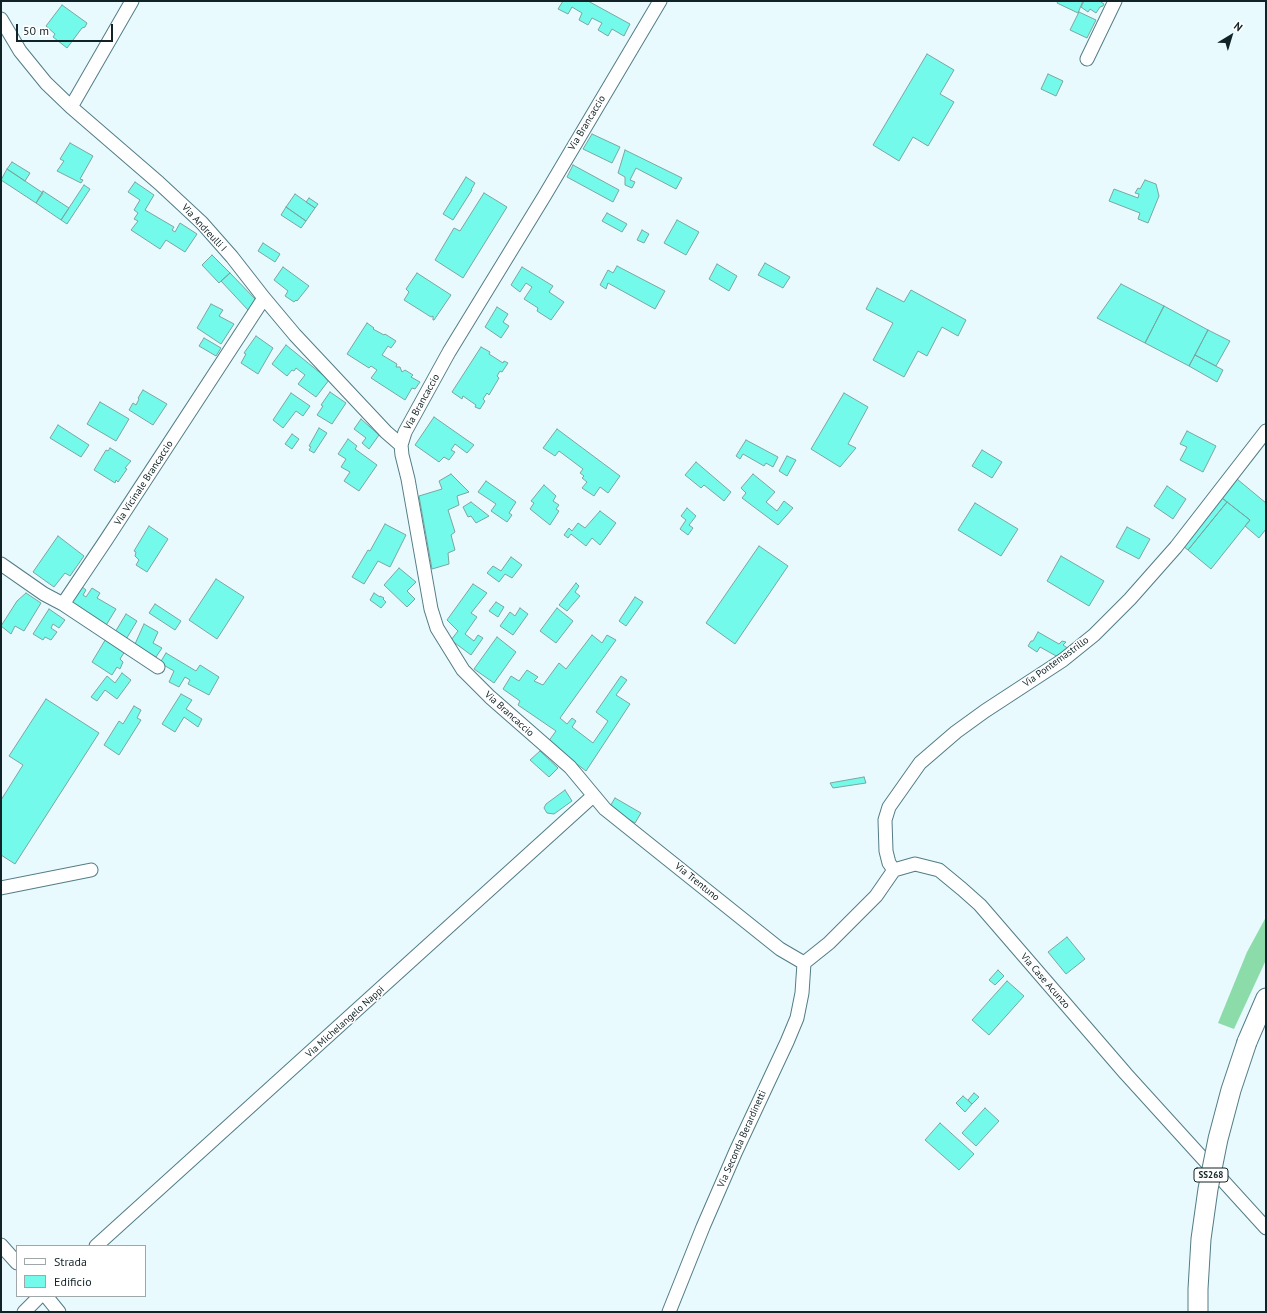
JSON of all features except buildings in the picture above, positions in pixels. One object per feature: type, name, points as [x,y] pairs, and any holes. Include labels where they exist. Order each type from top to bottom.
[{"type":"highway","name":"SS268","points":[[1198,1312],[1201,1239],[1208,1189],[1218,1139],[1231,1090],[1247,1042],[1266,998]]},
{"type":"street","points":[[71,107],[132,1]]},
{"type":"street","name":"Via Brancaccio","points":[[593,796],[570,767],[490,697],[463,670],[436,628],[431,610],[401,445],[405,432],[449,352],[545,195],[660,1]]},
{"type":"street","points":[[1087,59],[1115,1]]},
{"type":"street","name":"Via Andreulli I","points":[[1,19],[20,51],[35,71],[71,107],[188,209],[232,258],[300,340],[386,432],[401,445]]},
{"type":"street","name":"Via Vicinale Brancaccio","points":[[63,604],[264,298]]},
{"type":"street","name":"Via Pontemastrillo","points":[[894,870],[889,862],[886,851],[885,820],[889,807],[920,764],[956,732],[985,710],[1063,660],[1094,635],[1130,599],[1176,547],[1266,431]]},
{"type":"street","points":[[1,564],[44,594],[63,604],[158,667]]},
{"type":"street","name":"Via Trentuno","points":[[593,796],[616,818],[780,949],[804,963]]},
{"type":"street","name":"Via Michelangelo Nappi","points":[[97,1245],[593,796]]},
{"type":"street","name":"Via Case Acunzo","points":[[894,870],[915,864],[939,870],[980,905],[1126,1074],[1266,1228]]},
{"type":"street","points":[[1,888],[91,870]]},
{"type":"street","points":[[804,963],[829,943],[876,896],[894,870]]},
{"type":"street","name":"Via Seconda Berardinetti","points":[[669,1312],[736,1151],[797,1018],[802,993],[804,963]]},
{"type":"street","points":[[1,1245],[16,1263]]},
{"type":"street","points":[[24,1312],[39,1297]]},
{"type":"street","points":[[47,1297],[59,1312]]},
{"type":"green space","points":[[1266,917],[1266,960],[1234,1029],[1218,1023],[1247,952]]}]
